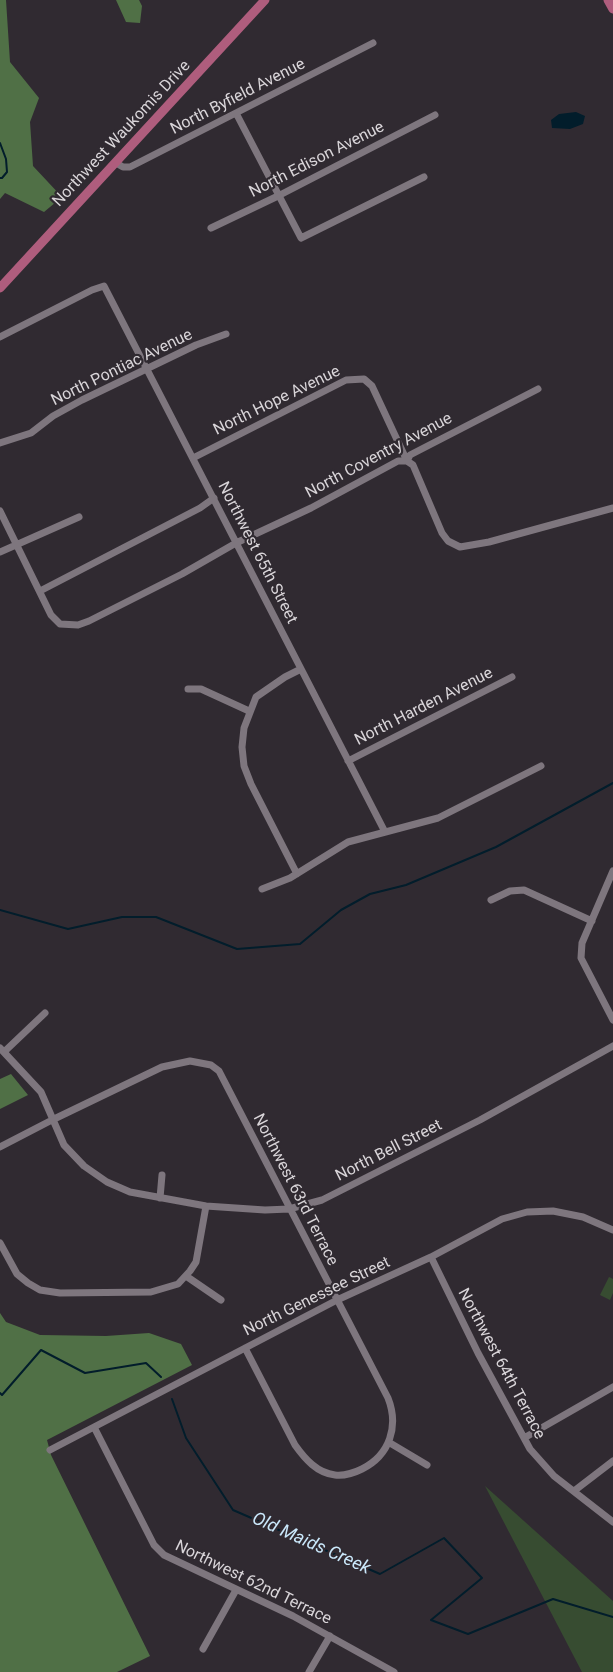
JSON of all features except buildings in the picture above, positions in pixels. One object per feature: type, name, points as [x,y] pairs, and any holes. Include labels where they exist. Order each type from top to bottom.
[{"type":"main road","name":"Northwest Waukomis Drive","points":[[0,288],[265,0]]},
{"type":"main road","points":[[608,0],[613,9]]},
{"type":"street","name":"North Byfield Avenue","points":[[116,163],[123,167],[130,167],[373,44]]},
{"type":"street","points":[[236,113],[301,238],[424,177]]},
{"type":"street","name":"North Edison Avenue","points":[[211,228],[435,115]]},
{"type":"street","name":"Northwest 65th Street","points":[[0,336],[104,286],[384,832]]},
{"type":"street","name":"North Pontiac Avenue","points":[[0,443],[31,433],[53,416],[82,400],[226,334]]},
{"type":"street","name":"North Hope Avenue","points":[[193,458],[346,380],[364,379],[372,386],[406,461]]},
{"type":"street","name":"North Coventry Avenue","points":[[40,591],[51,615],[60,624],[71,625],[89,621],[398,461],[406,461],[410,455],[538,389]]},
{"type":"street","points":[[406,461],[413,465],[442,533],[453,545],[460,547],[489,542],[613,508]]},
{"type":"street","points":[[0,511],[40,591],[200,508],[214,498]]},
{"type":"street","points":[[0,552],[79,517]]},
{"type":"street","points":[[297,874],[250,784],[244,766],[243,737],[249,711],[256,697],[301,669]]},
{"type":"street","name":"North Harden Avenue","points":[[348,762],[512,676]]},
{"type":"street","points":[[188,689],[201,689],[249,711]]},
{"type":"street","points":[[262,889],[297,874],[348,842],[438,818],[541,766]]},
{"type":"street","points":[[613,871],[582,943],[581,958],[613,1020]]},
{"type":"street","points":[[491,900],[510,891],[524,890],[592,921]]},
{"type":"street","points":[[2,1050],[45,1012]]},
{"type":"street","name":"North Bell Street","points":[[2,1050],[40,1092],[64,1145],[95,1175],[130,1192],[206,1206],[252,1210],[289,1209],[307,1205],[338,1192],[480,1120],[613,1046]]},
{"type":"street","name":"Northwest 63rd Terrace","points":[[52,1120],[162,1067],[190,1061],[211,1065],[219,1071],[391,1405],[393,1421],[390,1443]]},
{"type":"street","points":[[0,1147],[52,1120]]},
{"type":"street","points":[[160,1197],[162,1175]]},
{"type":"street","points":[[0,1243],[17,1274],[40,1290],[60,1293],[151,1292],[177,1284],[196,1262],[206,1206]]},
{"type":"street","name":"North Genessee Street","points":[[50,1450],[337,1300],[431,1257],[502,1219],[527,1212],[568,1213],[613,1230]]},
{"type":"street","name":"Northwest 64th Terrace","points":[[431,1257],[478,1353],[524,1438],[543,1465],[613,1522]]},
{"type":"street","points":[[186,1276],[221,1300]]},
{"type":"street","points":[[245,1348],[295,1445],[305,1459],[318,1468],[334,1475],[350,1474],[380,1457],[390,1443],[427,1465]]},
{"type":"street","points":[[524,1438],[613,1387]]},
{"type":"street","name":"Northwest 62nd Terrace","points":[[94,1427],[154,1545],[173,1560],[330,1636],[394,1672]]},
{"type":"street","points":[[574,1491],[613,1461]]},
{"type":"street","points":[[203,1649],[236,1590]]},
{"type":"street","points":[[309,1672],[330,1636]]},
{"type":"green space","points":[[0,0],[6,0],[10,62],[39,98],[30,122],[33,166],[62,197],[44,212],[5,193],[0,199]]},
{"type":"green space","points":[[116,0],[139,0],[142,6],[140,23],[126,22]]},
{"type":"green space","points":[[11,1074],[28,1095],[0,1109],[0,1079]]},
{"type":"green space","points":[[609,1277],[613,1279],[613,1293],[610,1300],[600,1295]]},
{"type":"green space","points":[[0,1313],[6,1322],[40,1335],[106,1336],[149,1333],[181,1344],[192,1365],[47,1440],[51,1455],[150,1656],[117,1672],[0,1672]]},
{"type":"green space","points":[[485,1486],[613,1601],[613,1672],[582,1672]]},
{"type":"water","points":[[576,112],[585,116],[583,124],[570,129],[552,128],[551,120],[559,114]]},
{"type":"waterway","points":[[0,143],[6,159],[7,172],[0,178]]},
{"type":"waterway","points":[[0,910],[68,929],[122,917],[156,917],[237,949],[300,944],[341,910],[370,894],[406,885],[496,847],[613,783]]},
{"type":"waterway","name":"Old Maids Creek","points":[[0,1393],[2,1395],[41,1350],[85,1373],[146,1363],[161,1377]]},
{"type":"waterway","name":"Old Maids Creek","points":[[172,1399],[186,1438],[233,1510],[380,1574],[444,1538],[482,1578],[431,1620],[468,1634],[553,1599],[613,1617]]}]
